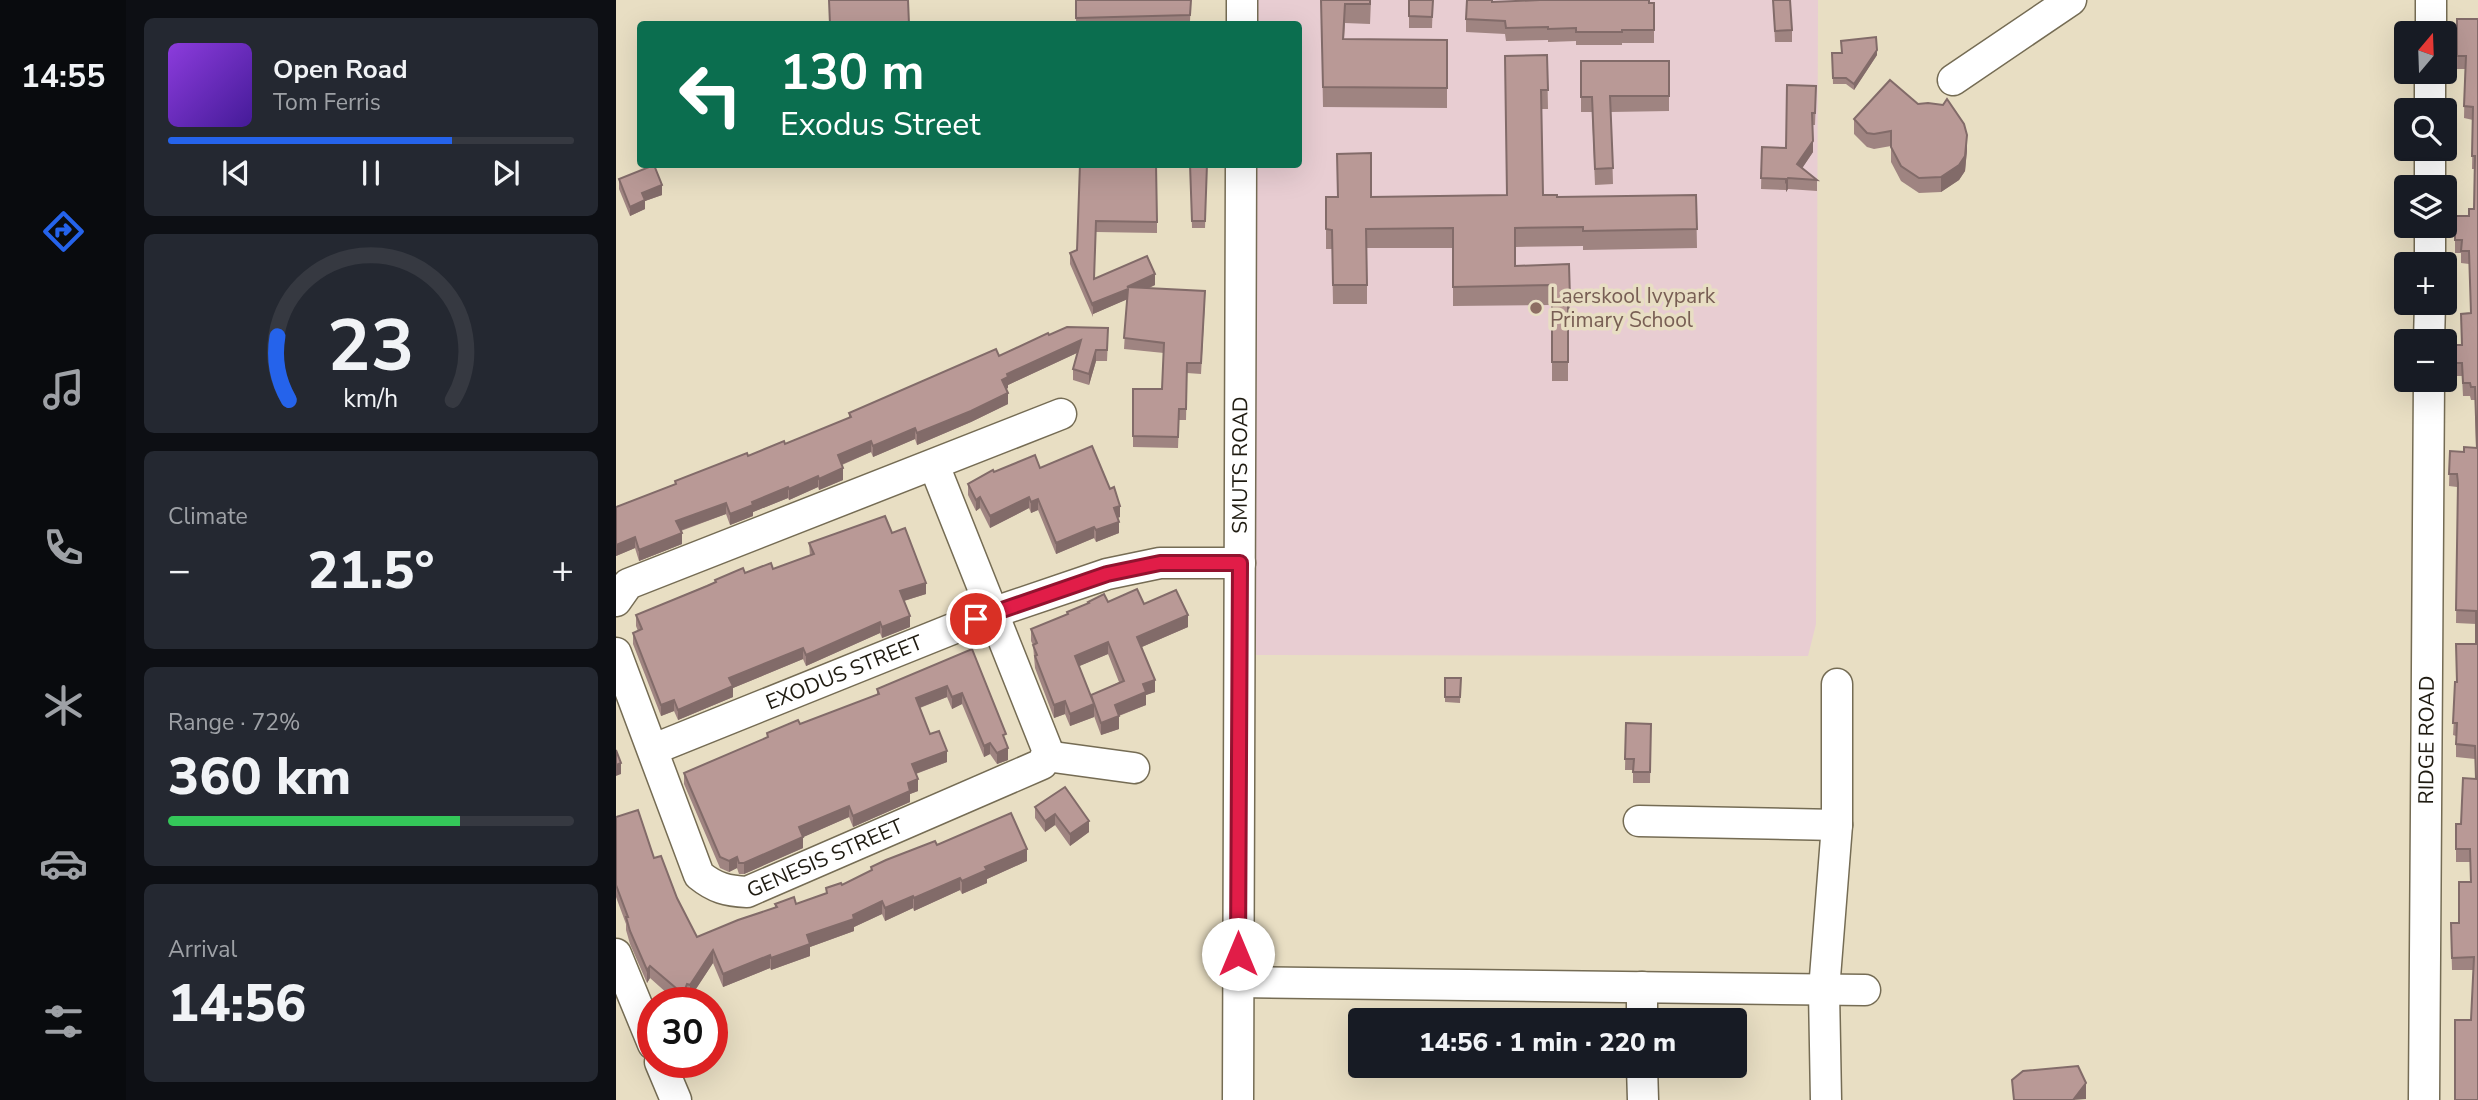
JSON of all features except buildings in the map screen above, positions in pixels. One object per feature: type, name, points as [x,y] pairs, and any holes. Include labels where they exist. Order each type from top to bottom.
[{"type":"street","points":[[1242,0],[1242,21]]},
{"type":"street","points":[[1953,80],[2071,0]]},
{"type":"street","points":[[2431,0],[2431,21]]},
{"type":"street","name":"SMUTS ROAD","points":[[1238,1100],[1241,168]]},
{"type":"street","name":"RIDGE ROAD","points":[[2424,1100],[2429,392]]},
{"type":"street","points":[[616,601],[628,584],[1061,414]]},
{"type":"street","points":[[934,466],[1047,749],[1046,756],[1134,768]]},
{"type":"street","name":"EXODUS STREET","points":[[653,750],[992,613],[1120,571],[1160,563],[1240,563]]},
{"type":"street","name":"GENESIS STREET","points":[[616,653],[699,875],[710,884],[730,891],[747,891],[760,886],[1042,764],[1046,756]]},
{"type":"street","points":[[1826,1100],[1824,990],[1837,825],[1837,684]]},
{"type":"street","points":[[1639,821],[1837,825]]},
{"type":"street","points":[[616,954],[637,1005]]},
{"type":"street","points":[[1238,982],[1865,990]]},
{"type":"street","points":[[1642,987],[1642,1008]]},
{"type":"street","points":[[667,1078],[676,1100]]},
{"type":"street","points":[[1642,1078],[1643,1100]]},
{"type":"shaded area","name":"Laerskool Ivypark Primary School","points":[[1256,0],[1818,0],[1816,624],[1808,656],[1256,655],[1256,168],[1302,168],[1302,21],[1256,21]]},
{"type":"place","name":"Laerskool Ivypark Primary School","points":[[1536,308]]},
{"type":"route","points":[[976,619],[1107,574],[1160,563],[1240,563],[1238,954]]}]
